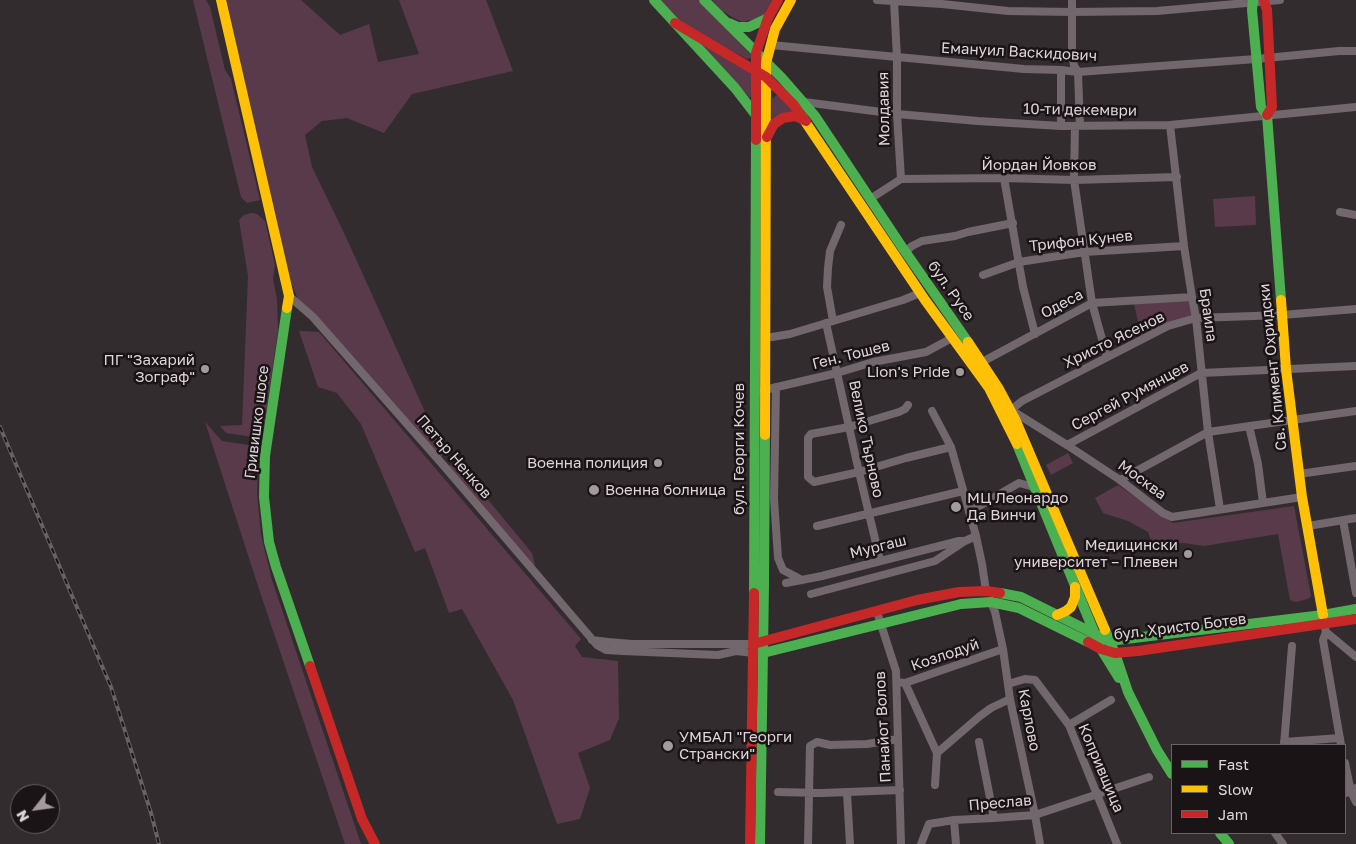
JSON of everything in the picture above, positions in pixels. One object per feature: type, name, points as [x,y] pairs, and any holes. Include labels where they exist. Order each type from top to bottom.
[{"type":"main road","name":"Гривишко шосе","points":[[221,0],[290,296],[265,456],[264,497],[269,542],[362,819],[373,842]]},
{"type":"main road","name":"бул. Русе","points":[[654,0],[735,88],[756,115]]},
{"type":"main road","name":"бул. Русе","points":[[704,0],[804,102],[815,116],[999,389],[1010,410],[1034,487],[1101,650]]},
{"type":"main road","name":"бул. Георги Кочев","points":[[750,844],[750,796],[758,648],[764,451],[760,391],[756,53],[768,18],[778,0]]},
{"type":"main road","name":"бул. Георги Кочев","points":[[760,844],[758,648],[760,391],[766,63],[779,20],[791,0]]},
{"type":"main road","name":"Св. Климент Охридски","points":[[1253,1],[1252,10],[1261,107],[1267,115],[1286,369],[1302,497],[1324,624]]},
{"type":"main road","name":"Св. Климент Охридски","points":[[1264,1],[1270,58],[1272,107],[1267,115]]},
{"type":"main road","points":[[724,20],[733,26],[743,28],[759,24],[768,18]]},
{"type":"main road","name":"бул. Русе","points":[[675,23],[766,77],[794,104],[806,121],[920,293],[989,388],[1015,431],[1114,653]]},
{"type":"main road","points":[[766,138],[774,124],[783,118],[795,116],[806,121]]},
{"type":"main road","points":[[1057,615],[1071,607],[1075,597],[1074,582]]},
{"type":"main road","name":"бул. Христо Ботев","points":[[758,648],[917,600],[959,592],[986,590],[1020,597],[1109,640],[1324,624],[1356,609]]},
{"type":"main road","name":"бул. Христо Ботев","points":[[758,648],[881,623],[961,604],[991,602],[1019,608],[1101,650],[1114,653],[1356,619]]},
{"type":"main road","points":[[1101,650],[1128,692],[1157,750],[1171,772]]},
{"type":"main road","points":[[1122,674],[1127,658],[1138,651]]},
{"type":"main road","points":[[1114,653],[1128,692]]},
{"type":"main road","points":[[1221,834],[1229,844]]},
{"type":"street","points":[[876,0],[1008,11],[1072,12],[1157,11],[1280,0]]},
{"type":"street","points":[[1072,0],[1072,53],[1074,66],[1078,72],[1078,126],[1074,180],[1092,303],[1107,357]]},
{"type":"street","name":"Молдавия","points":[[894,1],[901,179]]},
{"type":"street","name":"Емануил Васкидович","points":[[771,45],[897,58],[1078,72],[1339,51],[1356,52]]},
{"type":"street","points":[[1060,126],[1062,70]]},
{"type":"street","name":"10-ти декември","points":[[804,102],[897,114],[1060,126],[1170,124],[1356,107]]},
{"type":"street","name":"Браила","points":[[1170,124],[1184,246],[1196,318],[1208,432],[1220,509]]},
{"type":"street","name":"Йордан Йовков","points":[[901,179],[1004,178],[1074,180],[1177,177]]},
{"type":"street","points":[[1004,178],[1023,287],[1036,334]]},
{"type":"street","points":[[870,199],[901,179]]},
{"type":"street","points":[[1340,212],[1356,215]]},
{"type":"street","points":[[905,252],[922,241],[1013,223]]},
{"type":"street","name":"Велико Търново","points":[[841,225],[830,251],[827,287],[829,322],[837,373],[880,560]]},
{"type":"street","name":"Трифон Кунев","points":[[983,275],[1019,262],[1086,252],[1184,246]]},
{"type":"street","points":[[772,337],[790,334],[904,300],[920,293]]},
{"type":"street","name":"Петър Ненков","points":[[290,296],[313,317],[444,466],[597,645],[606,650],[718,655],[758,648]]},
{"type":"street","name":"Одеса","points":[[982,362],[1092,303],[1192,297]]},
{"type":"street","name":"Христо Ясенов","points":[[1010,410],[1022,401],[1168,326],[1196,318],[1282,315],[1356,309]]},
{"type":"street","name":"Ген. Тошев","points":[[760,391],[837,373],[873,362],[926,352],[952,338]]},
{"type":"street","name":"Сергей Румянцев","points":[[1067,445],[1201,373],[1356,366]]},
{"type":"street","points":[[776,388],[774,499],[778,558],[783,570],[802,580]]},
{"type":"street","points":[[908,405],[899,412],[849,427],[811,434],[808,438],[808,477],[814,482],[859,472],[950,447]]},
{"type":"street","name":"Москва","points":[[1010,410],[1120,480],[1163,513],[1172,517],[1302,497]]},
{"type":"street","points":[[932,411],[950,447],[976,536],[986,590]]},
{"type":"street","points":[[1120,480],[1208,432],[1356,411]]},
{"type":"street","points":[[1015,431],[1032,423]]},
{"type":"street","points":[[1249,426],[1258,464],[1263,503]]},
{"type":"street","points":[[764,451],[775,435]]},
{"type":"street","points":[[1299,474],[1356,466]]},
{"type":"street","points":[[969,512],[1019,483],[1034,487]]},
{"type":"street","points":[[817,526],[963,491]]},
{"type":"street","points":[[1308,526],[1356,518]]},
{"type":"street","points":[[1343,520],[1356,593]]},
{"type":"street","name":"Мургаш","points":[[786,583],[958,541],[965,541],[976,536]]},
{"type":"street","points":[[811,594],[935,561],[965,541]]},
{"type":"street","name":"Карлово","points":[[991,602],[1003,649],[1010,700],[1040,844]]},
{"type":"street","name":"Панайот Волов","points":[[877,612],[901,683],[898,738],[901,844]]},
{"type":"street","points":[[1324,624],[1356,657]]},
{"type":"street","points":[[1292,646],[1284,744],[1340,742],[1323,640],[1324,624]]},
{"type":"street","name":"Козлодуй","points":[[901,683],[1003,649]]},
{"type":"street","name":"Копривщица","points":[[1008,684],[1026,679],[1035,680],[1069,725],[1117,844]]},
{"type":"street","points":[[901,683],[937,753],[935,786]]},
{"type":"street","points":[[937,753],[986,712],[1010,700]]},
{"type":"street","points":[[1069,725],[1111,700]]},
{"type":"street","points":[[808,844],[810,746],[817,742],[830,745],[867,744],[898,738]]},
{"type":"street","points":[[979,742],[994,818]]},
{"type":"street","points":[[1346,769],[1350,791],[1356,802]]},
{"type":"street","name":"Преслав","points":[[921,844],[929,824],[954,820],[1035,815],[1149,777]]},
{"type":"street","points":[[778,792],[809,793],[900,790]]},
{"type":"street","points":[[847,792],[850,844]]},
{"type":"street","points":[[954,820],[956,844]]},
{"type":"shaded area","points":[[193,0],[206,0],[210,7],[225,70],[231,79],[260,200],[247,203],[241,197]]},
{"type":"shaded area","points":[[224,0],[301,0],[340,35],[369,24],[378,62],[419,54],[399,0],[486,0],[513,71],[412,94],[384,133],[347,118],[322,121],[305,135],[312,167],[346,237],[444,454],[437,461],[299,302],[290,279]]},
{"type":"shaded area","points":[[659,0],[698,0],[752,58],[747,59],[682,24]]},
{"type":"shaded area","points":[[712,0],[772,0],[764,15],[742,22],[721,10]]},
{"type":"shaded area","points":[[703,45],[750,72],[752,75],[751,97],[702,47]]},
{"type":"shaded area","points":[[777,95],[796,111],[772,119],[772,99]]},
{"type":"shaded area","points":[[1255,196],[1256,225],[1215,227],[1213,199]]},
{"type":"shaded area","points":[[257,214],[265,221],[275,265],[273,279],[277,299],[278,331],[263,433],[259,438],[226,433],[220,426],[242,425],[248,276],[239,220],[244,215]]},
{"type":"shaded area","points":[[1190,299],[1193,317],[1166,325],[1141,336],[1134,303]]},
{"type":"shaded area","points":[[299,331],[319,332],[581,639],[575,646],[582,657],[618,661],[619,718],[610,740],[578,753],[590,788],[580,819],[557,824],[513,700],[462,609],[449,613],[425,548],[415,552],[361,424],[337,393],[318,387]]},
{"type":"shaded area","points":[[205,422],[222,441],[254,447],[258,463],[257,494],[261,535],[272,580],[361,844],[345,844]]},
{"type":"shaded area","points":[[1068,453],[1073,463],[1051,475],[1046,465]]},
{"type":"shaded area","points":[[456,461],[532,553],[535,565],[531,568],[447,467]]},
{"type":"shaded area","points":[[1118,485],[1173,523],[1294,506],[1311,596],[1308,599],[1296,602],[1290,600],[1278,534],[1204,546],[1184,543],[1153,546],[1148,532],[1128,521],[1103,513],[1095,498]]},
{"type":"railway","points":[[0,427],[111,687],[159,844]]},
{"type":"traffic: fast","points":[[654,0],[735,88],[755,114]]},
{"type":"traffic: fast","points":[[704,0],[782,78],[815,116],[968,342]]},
{"type":"traffic: fast","points":[[1253,0],[1252,10],[1261,107],[1267,115],[1281,300]]},
{"type":"traffic: fast","points":[[729,23],[738,27],[749,27],[768,18]]},
{"type":"traffic: fast","points":[[754,593],[756,140]]},
{"type":"traffic: fast","points":[[287,308],[265,456],[264,497],[269,542],[310,666]]},
{"type":"traffic: fast","points":[[760,844],[765,435]]},
{"type":"traffic: fast","points":[[1017,444],[1101,649],[1119,678]]},
{"type":"traffic: fast","points":[[1000,593],[1021,597],[1109,641],[1323,615],[1356,609]]},
{"type":"traffic: fast","points":[[757,653],[961,604],[991,602],[1019,608],[1088,642]]},
{"type":"traffic: fast","points":[[1105,630],[1128,692],[1157,750],[1171,772]]},
{"type":"traffic: fast","points":[[1221,834],[1229,844]]},
{"type":"traffic: slow","points":[[221,0],[289,296],[287,308]]},
{"type":"traffic: slow","points":[[765,435],[766,63],[775,29],[791,0]]},
{"type":"traffic: slow","points":[[802,117],[925,300],[989,388],[1017,444]]},
{"type":"traffic: slow","points":[[1281,300],[1286,369],[1302,497],[1323,615]]},
{"type":"traffic: slow","points":[[968,342],[999,389],[1015,419],[1105,630]]},
{"type":"traffic: slow","points":[[1057,615],[1071,607],[1075,597],[1075,587]]},
{"type":"traffic: jam","points":[[756,140],[756,53],[768,18],[778,0]]},
{"type":"traffic: jam","points":[[1264,0],[1267,10],[1272,107],[1267,115]]},
{"type":"traffic: jam","points":[[675,23],[766,77],[794,105],[802,117]]},
{"type":"traffic: jam","points":[[767,137],[774,124],[783,118],[795,116],[806,121]]},
{"type":"traffic: jam","points":[[757,643],[917,600],[959,592],[986,591],[1000,593]]},
{"type":"traffic: jam","points":[[750,844],[754,593]]},
{"type":"traffic: jam","points":[[1088,642],[1101,649],[1115,653],[1356,619]]},
{"type":"traffic: jam","points":[[310,666],[362,819],[375,844]]},
{"type":"place","name":"ПГ \"Захарий Зограф\"","points":[[205,369]]},
{"type":"place","name":"Lion's Pride","points":[[960,372]]},
{"type":"place","name":"Военна полиция","points":[[658,463]]},
{"type":"place","name":"Военна болница","points":[[594,490]]},
{"type":"place","name":"МЦ Леонардо Да Винчи","points":[[956,507]]},
{"type":"place","name":"Медицински университет – Плевен","points":[[1188,554]]},
{"type":"place","name":"УМБАЛ \"Георги Странски\"","points":[[668,746]]}]
